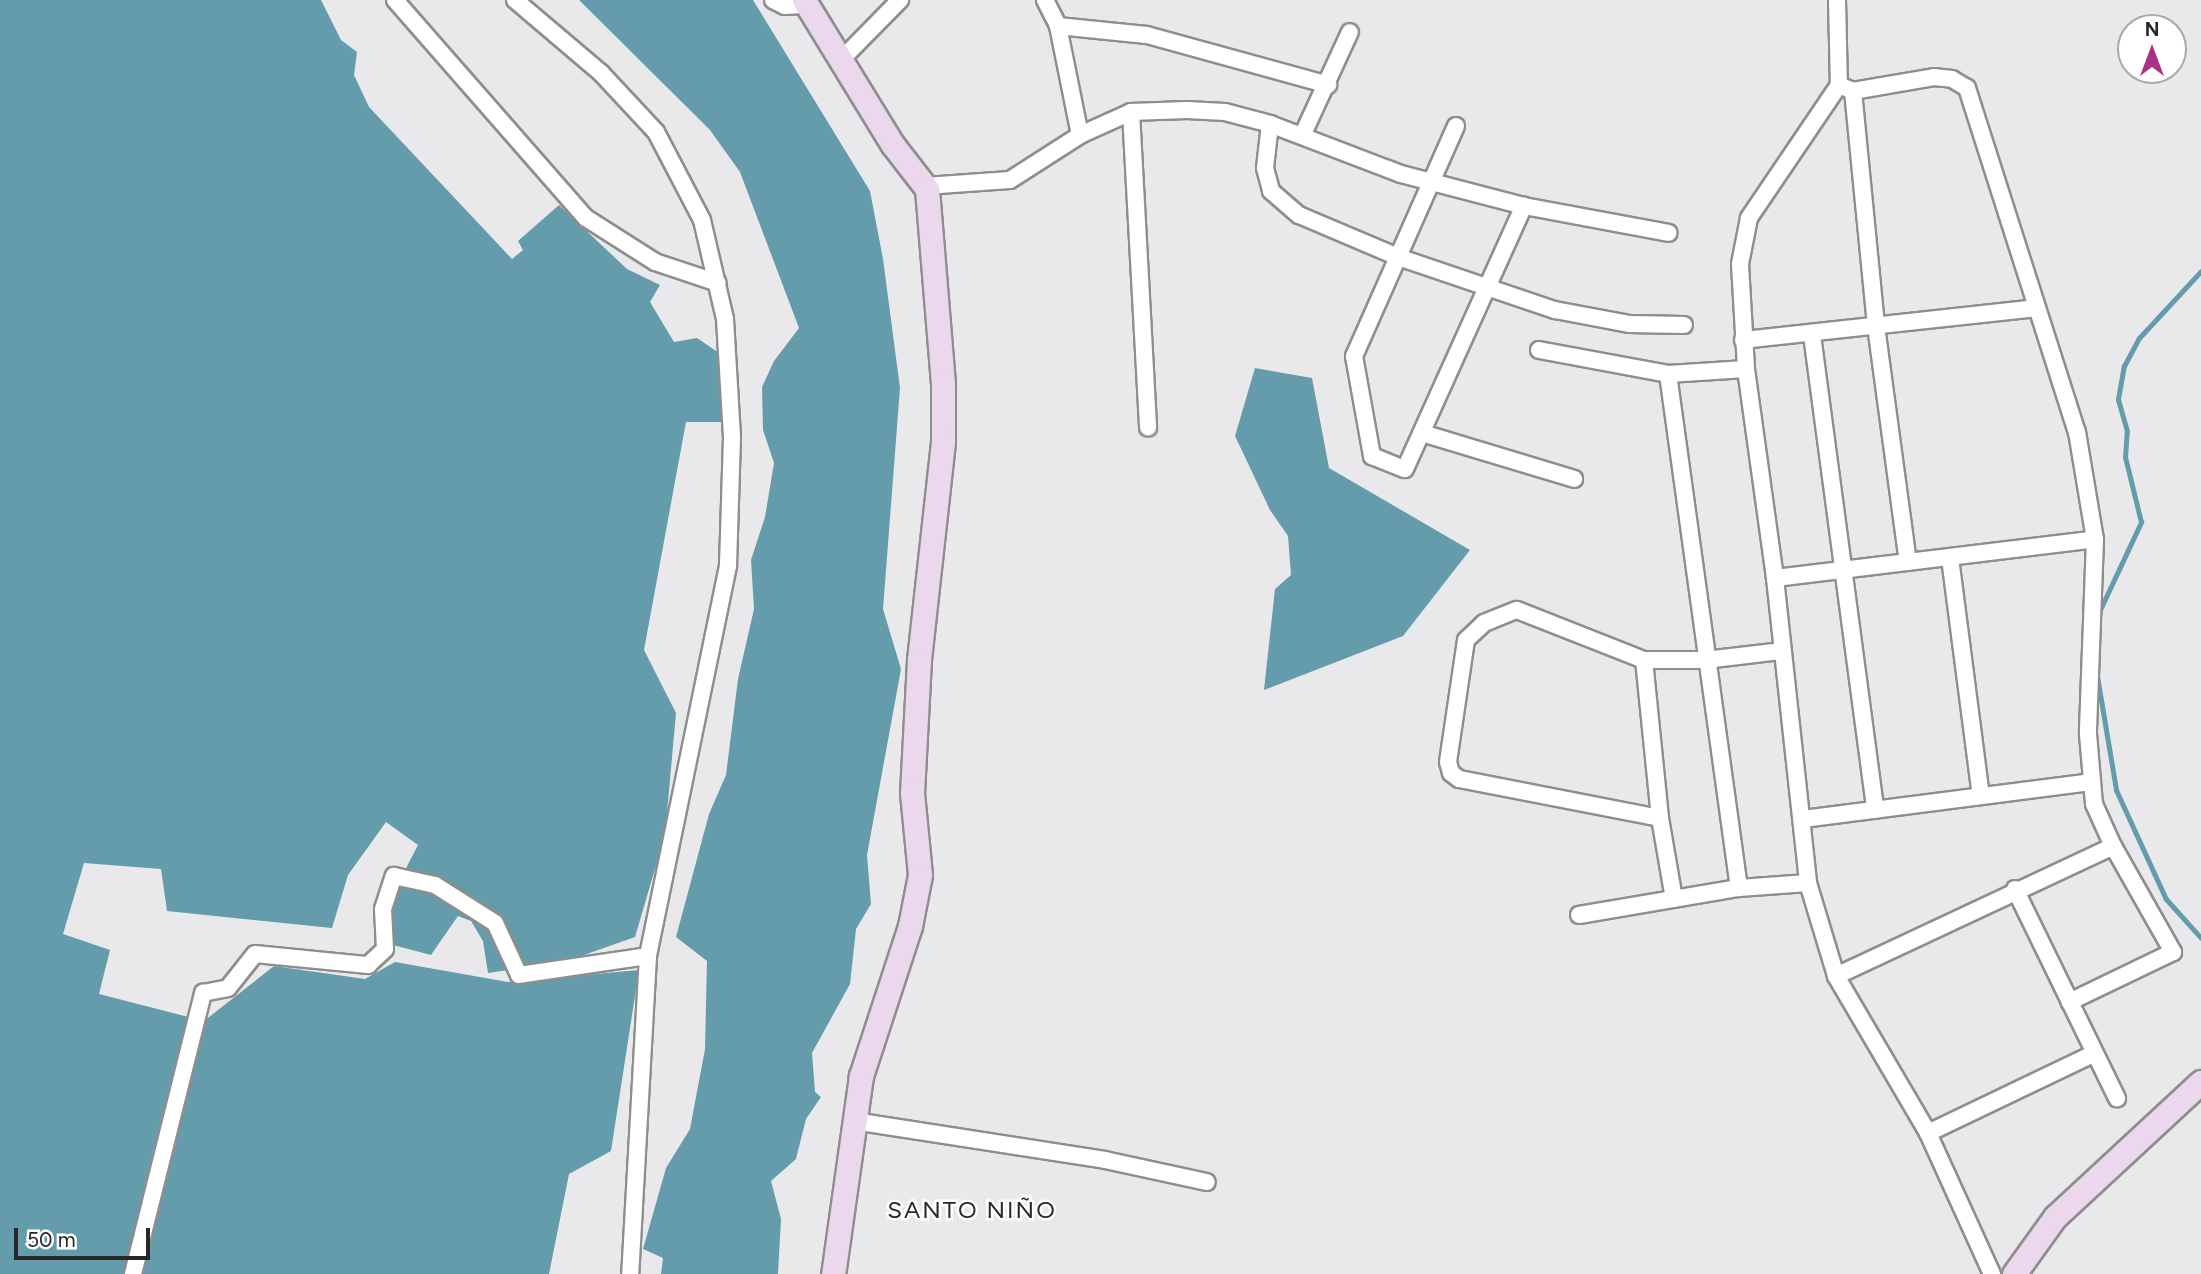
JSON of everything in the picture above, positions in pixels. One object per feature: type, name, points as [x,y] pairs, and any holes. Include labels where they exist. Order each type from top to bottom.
[{"type":"main road","points":[[806,2],[840,61],[925,186],[941,329],[943,442],[919,660],[912,793],[920,875],[910,926],[866,1056],[854,1121],[833,1274]]},
{"type":"main road","points":[[2014,1274],[2055,1217],[2201,1082]]},
{"type":"street","points":[[395,0],[586,218],[655,262],[719,283]]},
{"type":"street","points":[[515,0],[601,73],[656,132],[702,220],[719,283],[733,438],[728,566],[648,956],[630,1274]]},
{"type":"street","points":[[773,0],[785,6],[806,2]]},
{"type":"street","points":[[840,61],[900,0]]},
{"type":"street","points":[[1045,0],[1058,26],[1080,135]]},
{"type":"street","points":[[1837,0],[1846,88],[1908,562]]},
{"type":"street","points":[[1058,26],[1147,35],[1328,85]]},
{"type":"street","points":[[1303,134],[1328,85],[1350,32]]},
{"type":"street","points":[[1992,1274],[1928,1133],[1836,976],[1808,884],[1775,578],[1746,369],[1740,264],[1749,218],[1846,88],[1934,77],[1952,79],[1967,88],[2077,432],[2095,540],[2091,782],[2113,846],[2173,952],[2069,1002]]},
{"type":"street","points":[[1131,112],[1148,428]]},
{"type":"street","points":[[925,186],[1010,180],[1080,135],[1131,112],[1224,112],[1303,134],[1376,166],[1524,206],[1669,233]]},
{"type":"street","points":[[1270,124],[1265,167],[1271,191],[1299,215],[1398,257],[1567,312],[1629,324],[1684,325]]},
{"type":"street","points":[[1456,126],[1357,346],[1354,375],[1371,456],[1405,469],[1490,288],[1524,206]]},
{"type":"street","points":[[1744,340],[1812,335],[2036,308]]},
{"type":"street","points":[[1812,335],[1846,569],[1875,810]]},
{"type":"street","points":[[1539,350],[1668,374],[1746,369]]},
{"type":"street","points":[[1668,374],[1738,888]]},
{"type":"street","points":[[1422,432],[1574,479]]},
{"type":"street","points":[[1775,578],[2095,540]]},
{"type":"street","points":[[1950,558],[1981,796]]},
{"type":"street","points":[[1660,818],[1459,779],[1447,762],[1466,640],[1500,614],[1517,610],[1644,660],[1705,660],[1782,651]]},
{"type":"street","points":[[1644,660],[1660,818],[1674,898]]},
{"type":"street","points":[[1803,819],[2091,782]]},
{"type":"street","points":[[1836,976],[2015,889],[2113,846]]},
{"type":"street","points":[[133,1274],[203,993],[228,988],[255,954],[368,965],[385,949],[383,909],[394,876],[435,885],[495,923],[519,975],[648,956]]},
{"type":"street","points":[[1579,915],[1738,888],[1808,884]]},
{"type":"street","points":[[2015,889],[2093,1054],[2117,1098]]},
{"type":"street","points":[[1928,1133],[2093,1054]]},
{"type":"street","points":[[854,1121],[1105,1160],[1207,1182]]},
{"type":"water","points":[[0,0],[321,0],[341,40],[357,52],[354,75],[369,107],[512,259],[523,250],[518,241],[559,205],[627,269],[660,285],[650,302],[674,342],[697,338],[722,355],[724,422],[686,422],[644,650],[676,713],[665,835],[635,937],[567,961],[488,973],[483,941],[471,921],[458,916],[431,955],[393,945],[387,905],[418,845],[386,822],[348,875],[332,928],[167,911],[161,869],[84,863],[63,934],[110,950],[99,994],[204,1021],[274,966],[365,979],[395,962],[508,982],[639,970],[611,1151],[569,1174],[549,1274],[0,1274]]},
{"type":"water","points":[[579,0],[753,0],[870,191],[883,259],[900,388],[883,609],[901,669],[867,855],[871,904],[856,929],[850,984],[812,1053],[815,1092],[821,1097],[806,1119],[796,1159],[771,1181],[781,1219],[778,1274],[661,1274],[663,1258],[643,1249],[666,1168],[690,1129],[705,1049],[707,961],[676,937],[709,814],[726,775],[738,679],[754,609],[751,560],[765,517],[774,463],[763,430],[762,387],[774,361],[799,328],[740,172],[710,130]]},
{"type":"water","points":[[1255,368],[1312,378],[1329,468],[1470,550],[1403,636],[1264,690],[1275,589],[1291,575],[1288,536],[1270,510],[1235,436]]},
{"type":"waterway","points":[[2098,614],[2141,522],[2125,457],[2127,431],[2118,399],[2124,366],[2139,338],[2201,271]]},
{"type":"waterway","points":[[2097,676],[2116,790],[2166,899],[2201,938]]},
{"type":"district","name":"SANTO NIÑO","points":[[972,1210]]}]
